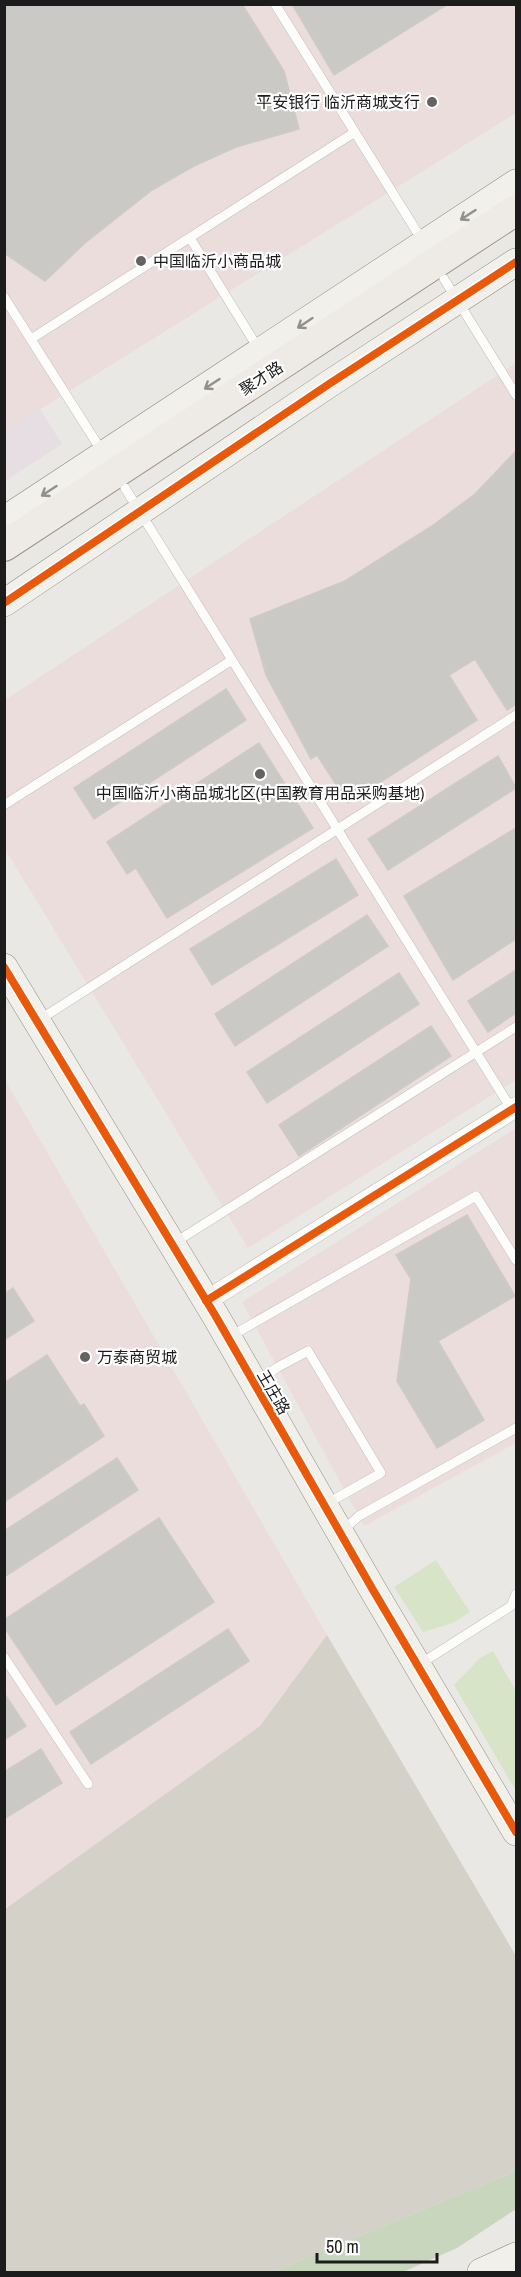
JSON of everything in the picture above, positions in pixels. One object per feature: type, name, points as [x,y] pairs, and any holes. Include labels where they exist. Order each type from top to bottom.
[{"type":"main road","name":"聚才路","points":[[4,568],[121,482],[440,272],[516,210]]},
{"type":"main road","name":"聚才路","points":[[4,546],[121,482],[266,361],[516,231]]},
{"type":"street","points":[[440,272],[516,183]]},
{"type":"street","points":[[440,272],[516,262]]},
{"type":"street","points":[[4,520],[121,482]]},
{"type":"street","points":[[4,603],[121,482]]},
{"type":"street","name":"王庄路","points":[[4,967],[228,1338],[516,1833]]},
{"type":"street","points":[[206,1301],[514,1109]]},
{"type":"street","points":[[481,2272],[516,2256]]},
{"type":"lane","points":[[275,4],[516,394]]},
{"type":"lane","points":[[31,339],[355,132]]},
{"type":"lane","points":[[190,238],[266,361]]},
{"type":"lane","points":[[4,297],[475,1053],[514,1109]]},
{"type":"lane","points":[[4,804],[232,660]]},
{"type":"lane","points":[[37,1021],[516,716]]},
{"type":"lane","points":[[172,1244],[516,1027]]},
{"type":"lane","points":[[228,1338],[476,1196],[516,1260]]},
{"type":"lane","points":[[255,1384],[278,1367],[308,1351],[381,1473],[324,1505]]},
{"type":"lane","points":[[340,1533],[359,1516],[516,1428]]},
{"type":"lane","points":[[418,1665],[511,1606],[516,1594]]},
{"type":"lane","points":[[4,1657],[88,1784]]},
{"type":"shaded area","name":"中国临沂小商品城","points":[[5,5],[516,5],[516,113],[5,431]]},
{"type":"shaded area","name":"中国临沂小商品城北区(中国教育用品采购基地)","points":[[516,363],[516,1080],[248,1248],[5,849],[5,700]]},
{"type":"shaded area","points":[[40,409],[62,444],[5,481],[5,431]]},
{"type":"shaded area","name":"万泰商贸城","points":[[4,1078],[327,1635],[260,1726],[5,1910]]},
{"type":"shaded area","points":[[516,1128],[516,1443],[364,1526],[242,1302]]},
{"type":"shaded area","points":[[327,1635],[516,1956],[516,2171],[273,2272],[5,2272],[4,1910],[260,1726]]},
{"type":"green space","points":[[436,1560],[470,1612],[453,1623],[423,1632],[394,1587]]},
{"type":"green space","points":[[493,1651],[516,1691],[516,1791],[454,1685],[480,1658]]},
{"type":"green space","points":[[516,2171],[516,2209],[457,2248],[403,2272],[273,2272]]},
{"type":"building","points":[[4,4],[242,4],[284,71],[299,129],[236,147],[194,166],[152,190],[85,243],[45,281],[4,253]]},
{"type":"building","points":[[292,4],[448,4],[334,75]]},
{"type":"building","points":[[516,451],[516,704],[507,710],[475,659],[449,675],[477,720],[348,803],[317,755],[311,759],[266,675],[250,619],[345,581],[432,526],[475,494]]},
{"type":"building","points":[[226,689],[246,720],[94,819],[74,788]]},
{"type":"building","points":[[259,743],[313,828],[167,918],[136,868],[127,874],[107,842]]},
{"type":"building","points":[[498,756],[516,788],[388,870],[368,839]]},
{"type":"building","points":[[516,828],[516,939],[453,980],[404,896]]},
{"type":"building","points":[[336,859],[358,895],[212,985],[190,949]]},
{"type":"building","points":[[367,915],[388,946],[235,1046],[215,1014]]},
{"type":"building","points":[[516,970],[516,1013],[488,1032],[468,1001]]},
{"type":"building","points":[[399,973],[419,1004],[267,1103],[247,1072]]},
{"type":"building","points":[[431,1026],[451,1056],[299,1156],[279,1125]]},
{"type":"building","points":[[467,1215],[515,1296],[438,1341],[484,1420],[437,1448],[397,1381],[411,1279],[396,1255]]},
{"type":"building","points":[[13,1288],[34,1321],[4,1340],[4,1294]]},
{"type":"building","points":[[47,1355],[80,1406],[84,1404],[104,1436],[4,1502],[4,1383]]},
{"type":"building","points":[[117,1458],[138,1490],[4,1577],[4,1531]]},
{"type":"building","points":[[159,1518],[214,1602],[56,1705],[4,1627],[4,1620]]},
{"type":"building","points":[[228,1629],[249,1661],[91,1764],[70,1732]]},
{"type":"building","points":[[4,1693],[26,1726],[4,1740]]},
{"type":"building","points":[[41,1749],[62,1783],[4,1819],[4,1772]]},
{"type":"cycle path","points":[[4,603],[329,384],[516,262]]},
{"type":"cycle path","points":[[4,967],[215,1315],[373,1590],[516,1832]]},
{"type":"cycle path","points":[[206,1301],[516,1107]]},
{"type":"place","name":"平安银行 临沂商城支行","points":[[432,102]]},
{"type":"place","name":"中国临沂小商品城","points":[[141,261]]},
{"type":"place","name":"中国临沂小商品城北区(中国教育用品采购基地)","points":[[260,774]]},
{"type":"place","name":"万泰商贸城","points":[[85,1357]]}]
